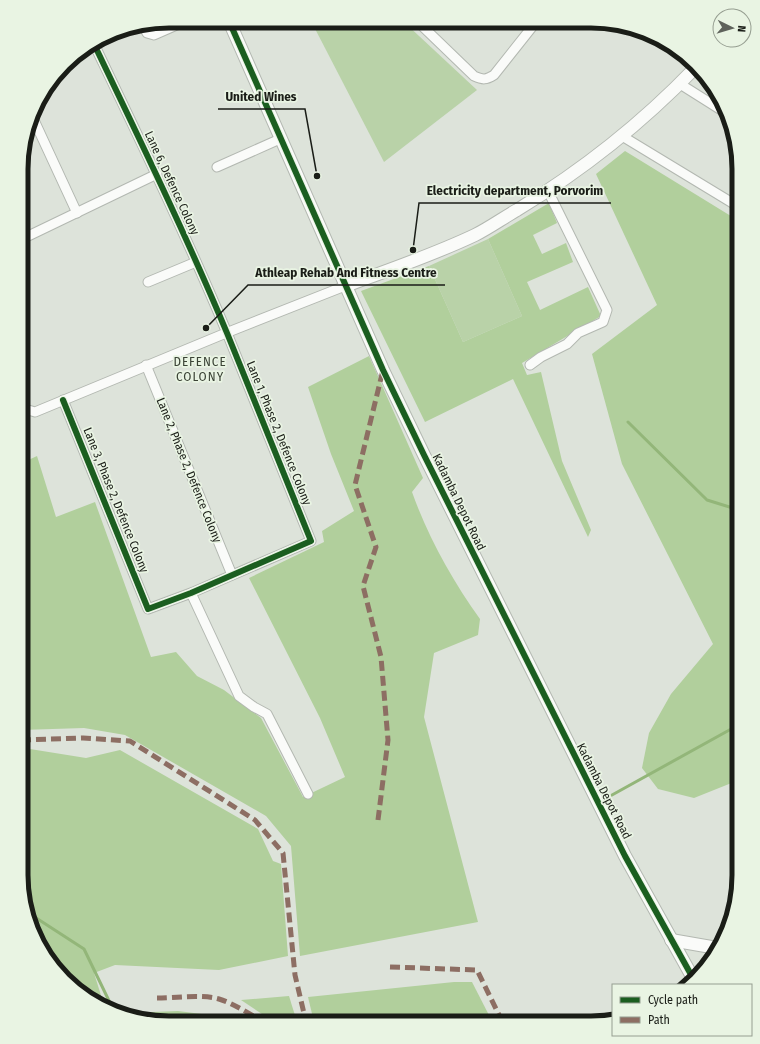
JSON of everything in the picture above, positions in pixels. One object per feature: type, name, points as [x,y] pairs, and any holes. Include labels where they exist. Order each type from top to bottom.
[{"type":"street","points":[[146,30],[147,33],[154,35],[170,28]]},
{"type":"street","name":"Kadamba Depot Road","points":[[231,28],[407,420],[625,856],[691,975]]},
{"type":"street","points":[[424,28],[474,76],[483,80],[494,75],[531,28]]},
{"type":"street","name":"Lane 6, Defence Colony","points":[[96,48],[157,174],[226,333]]},
{"type":"street","points":[[28,410],[34,412],[226,333],[420,259],[477,234],[548,191],[596,157],[622,136],[680,84],[692,71]]},
{"type":"street","points":[[680,84],[717,107]]},
{"type":"street","points":[[35,123],[77,212]]},
{"type":"street","points":[[622,136],[732,203]]},
{"type":"street","points":[[217,166],[280,139]]},
{"type":"street","points":[[28,236],[157,174]]},
{"type":"street","points":[[530,364],[567,344],[578,333],[603,322],[607,310],[548,191]]},
{"type":"street","points":[[148,282],[196,262]]},
{"type":"street","name":"Lane 1, Phase 2, Defence Colony","points":[[226,333],[311,541],[232,575]]},
{"type":"street","name":"Lane 2, Phase 2, Defence Colony","points":[[146,365],[232,575]]},
{"type":"street","name":"Lane 3, Phase 2, Defence Colony","points":[[63,400],[148,609],[191,593]]},
{"type":"street","points":[[232,575],[191,593],[239,696],[267,714],[308,794]]},
{"type":"street","points":[[671,940],[712,947]]},
{"type":"green space","points":[[315,28],[410,28],[477,90],[384,162]]},
{"type":"green space","points":[[625,151],[732,217],[732,783],[694,798],[658,789],[642,768],[649,733],[671,694],[713,644],[622,464],[592,354],[657,305],[596,174]]},
{"type":"green space","points":[[549,203],[557,223],[533,235],[542,254],[566,243],[573,262],[527,282],[540,310],[588,287],[601,316],[522,363],[527,375],[541,372],[562,461],[591,530],[588,537],[513,379],[425,422],[361,291],[429,266],[463,342],[522,316],[488,239]]},
{"type":"green space","points":[[488,239],[522,316],[463,342],[429,266]]},
{"type":"green space","points":[[369,356],[423,478],[412,492],[418,509],[442,558],[480,619],[478,635],[434,653],[424,717],[478,922],[300,956],[291,846],[266,816],[125,735],[84,728],[28,730],[28,460],[37,456],[56,517],[95,502],[151,657],[176,652],[197,676],[224,690],[261,718],[303,797],[345,777],[320,718],[249,578],[324,542],[322,531],[354,511],[331,454],[308,387]]},
{"type":"green space","points":[[28,750],[86,758],[120,750],[258,829],[273,861],[281,864],[288,956],[219,970],[115,965],[94,973],[102,999],[83,987],[69,975],[47,946],[33,912],[28,884]]},
{"type":"green space","points":[[454,982],[472,982],[489,1016],[313,1016],[308,997]]},
{"type":"green space","points":[[289,996],[295,1016],[265,1016],[241,1000]]},
{"type":"green space","points":[[178,1011],[217,1016],[160,1016],[139,1013]]},
{"type":"waterway","points":[[628,422],[707,500],[732,508]]},
{"type":"waterway","points":[[612,795],[732,729]]},
{"type":"waterway","points":[[34,917],[84,949],[110,1002]]},
{"type":"marked path","points":[[378,820],[388,740],[381,657],[363,586],[376,547],[355,485],[383,370]]},
{"type":"marked path","points":[[28,740],[83,738],[130,741],[255,820],[283,853],[295,975],[305,1016]]},
{"type":"marked path","points":[[390,967],[477,970],[500,1016]]},
{"type":"marked path","points":[[157,998],[196,996],[219,999],[236,1006],[254,1016]]},
{"type":"cycle path","points":[[232,28],[383,370],[424,455],[625,856],[691,975]]},
{"type":"cycle path","points":[[63,400],[148,609],[191,593],[311,541],[211,296],[96,48]]},
{"type":"place","name":"United Wines","points":[[317,176]]},
{"type":"place","name":"Electricity department, Porvorim","points":[[413,250]]},
{"type":"place","name":"Athleap Rehab And Fitness Centre","points":[[206,328]]},
{"type":"district","name":"DEFENCE COLONY","points":[[200,368]]}]
